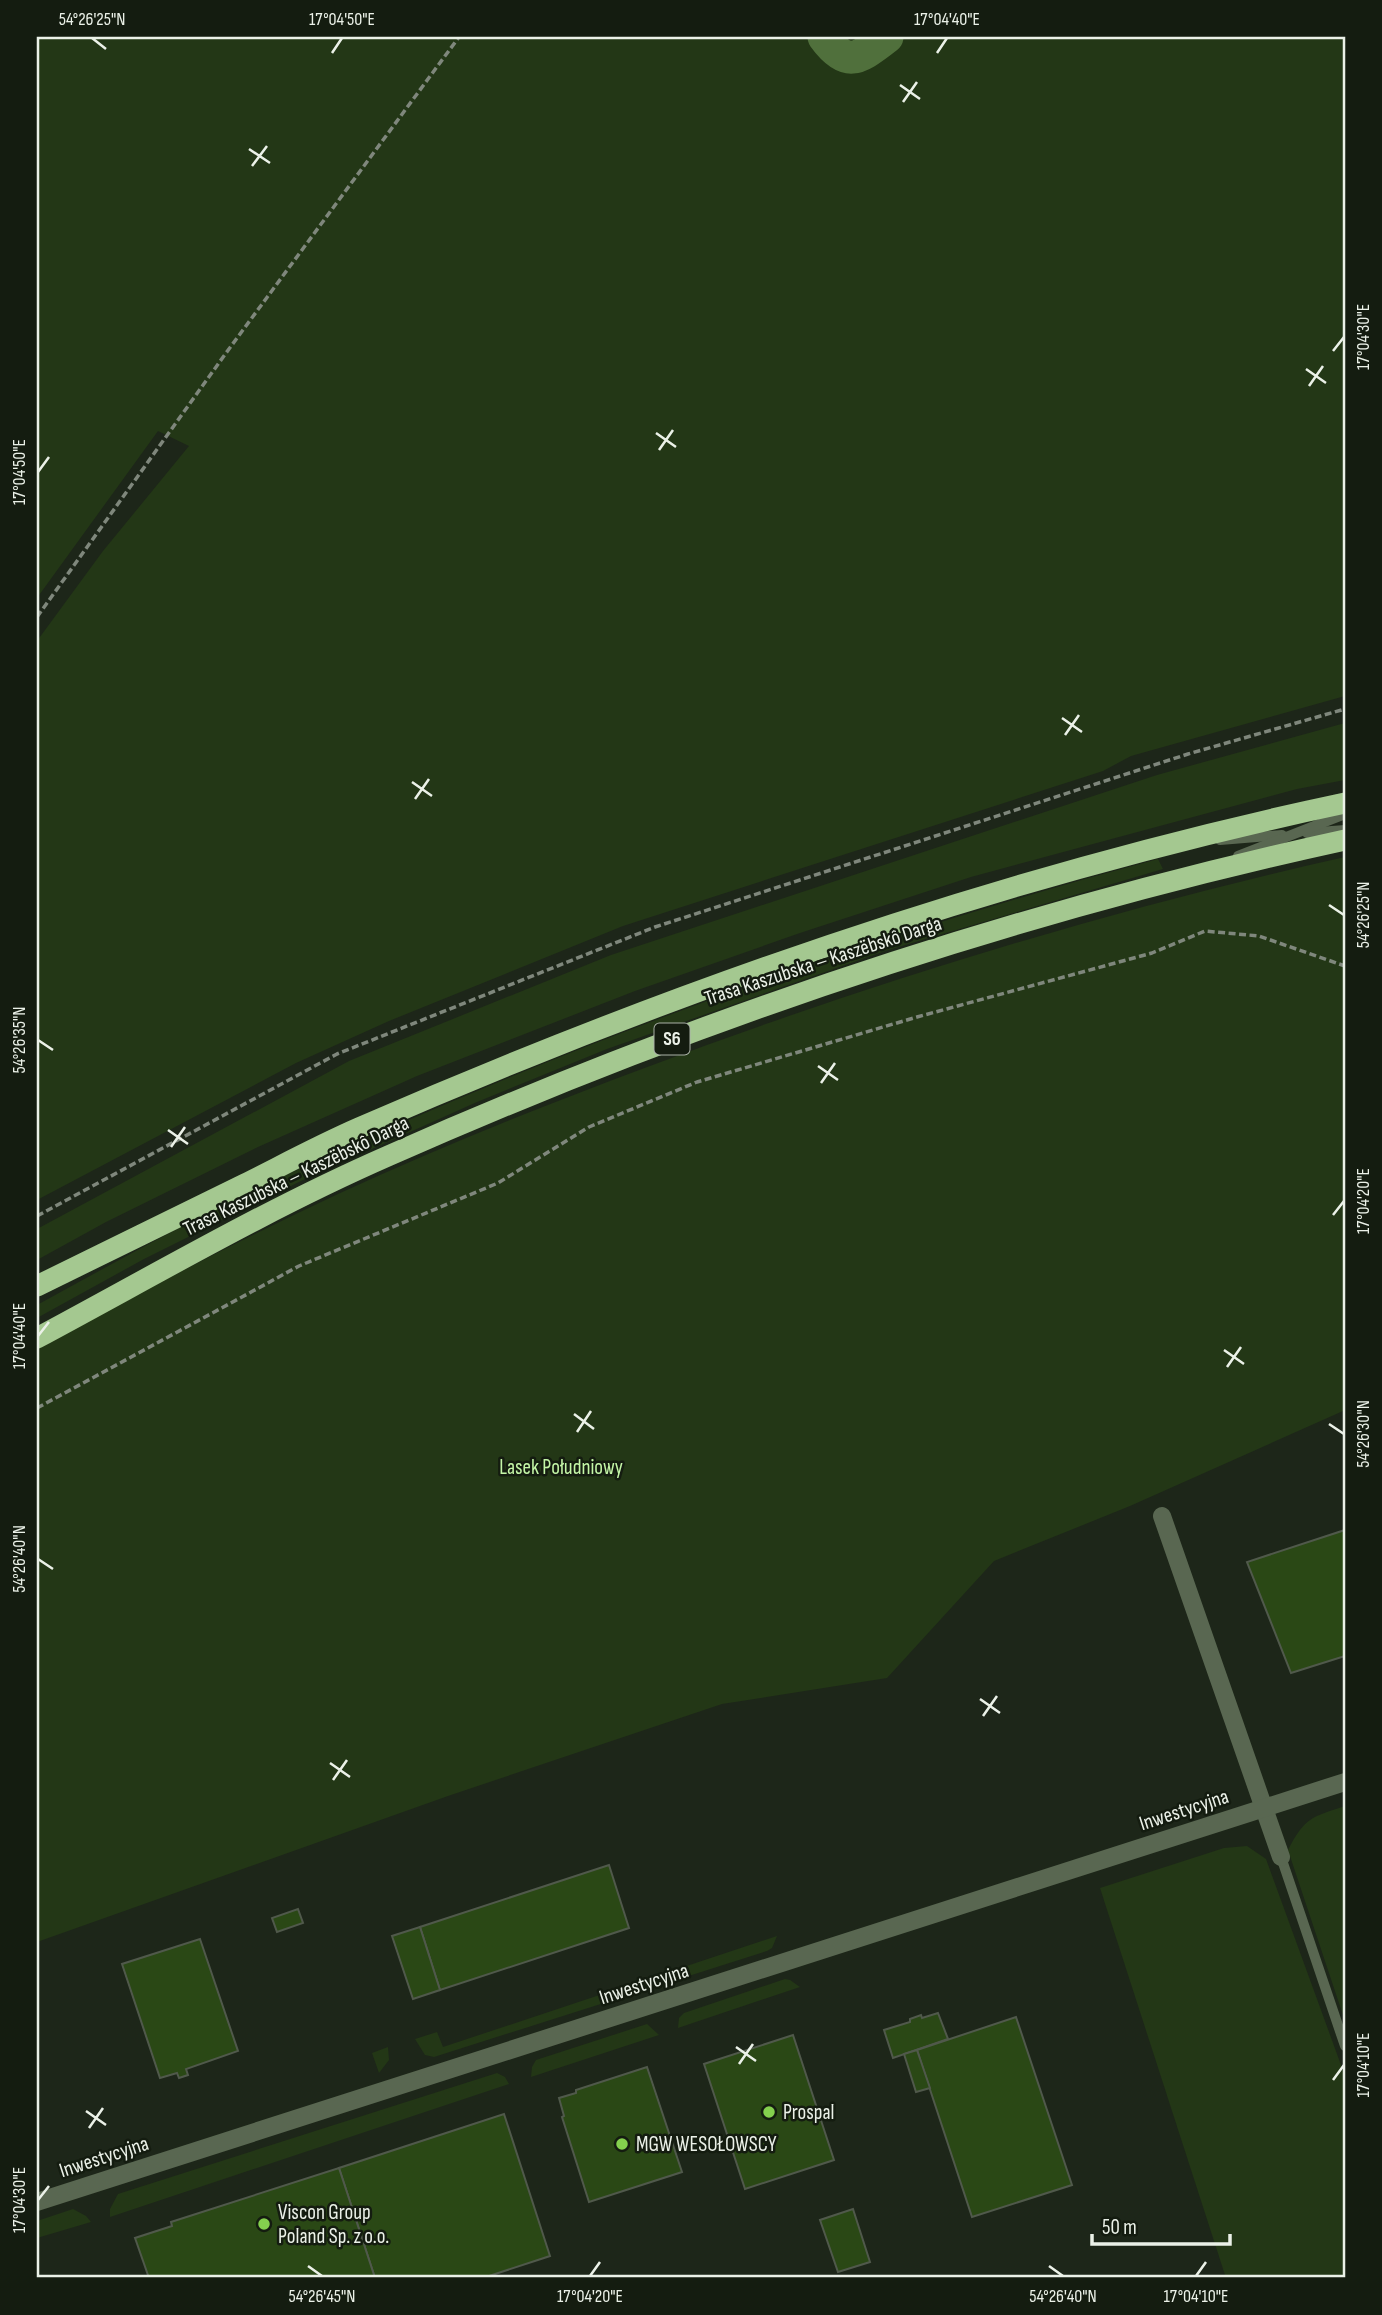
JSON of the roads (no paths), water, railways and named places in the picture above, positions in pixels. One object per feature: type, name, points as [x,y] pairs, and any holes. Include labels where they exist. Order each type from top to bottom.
[{"type":"highway","name":"Trasa Kaszubska – Kaszëbskô Darga","points":[[37,1286],[356,1129],[584,1035],[754,970],[920,914],[1166,845],[1345,803]]},
{"type":"highway","name":"Trasa Kaszubska – Kaszëbskô Darga","points":[[37,1338],[232,1233],[385,1157],[606,1063],[759,1006],[1062,910],[1345,839]]},
{"type":"street","name":"Inwestycyjna","points":[[1162,1516],[1265,1808]]},
{"type":"street","name":"Inwestycyjna","points":[[37,2202],[1345,1782]]},
{"type":"street","points":[[1265,1808],[1281,1857]]},
{"type":"lane","points":[[1175,880],[1345,814]]},
{"type":"lane","points":[[1166,845],[1345,830]]},
{"type":"lane","points":[[1281,1857],[1345,2046]]},
{"type":"waterway","points":[[824,37],[840,54],[847,57],[862,54],[887,37]]},
{"type":"place","name":"Prospal","points":[[769,2112]]},
{"type":"place","name":"MGW WESOŁOWSCY","points":[[622,2144]]},
{"type":"place","name":"Viscon Group Poland Sp. z o.o.","points":[[264,2224]]},
{"type":"park label","name":"Lasek Południowy","points":[[561,1467]]}]
